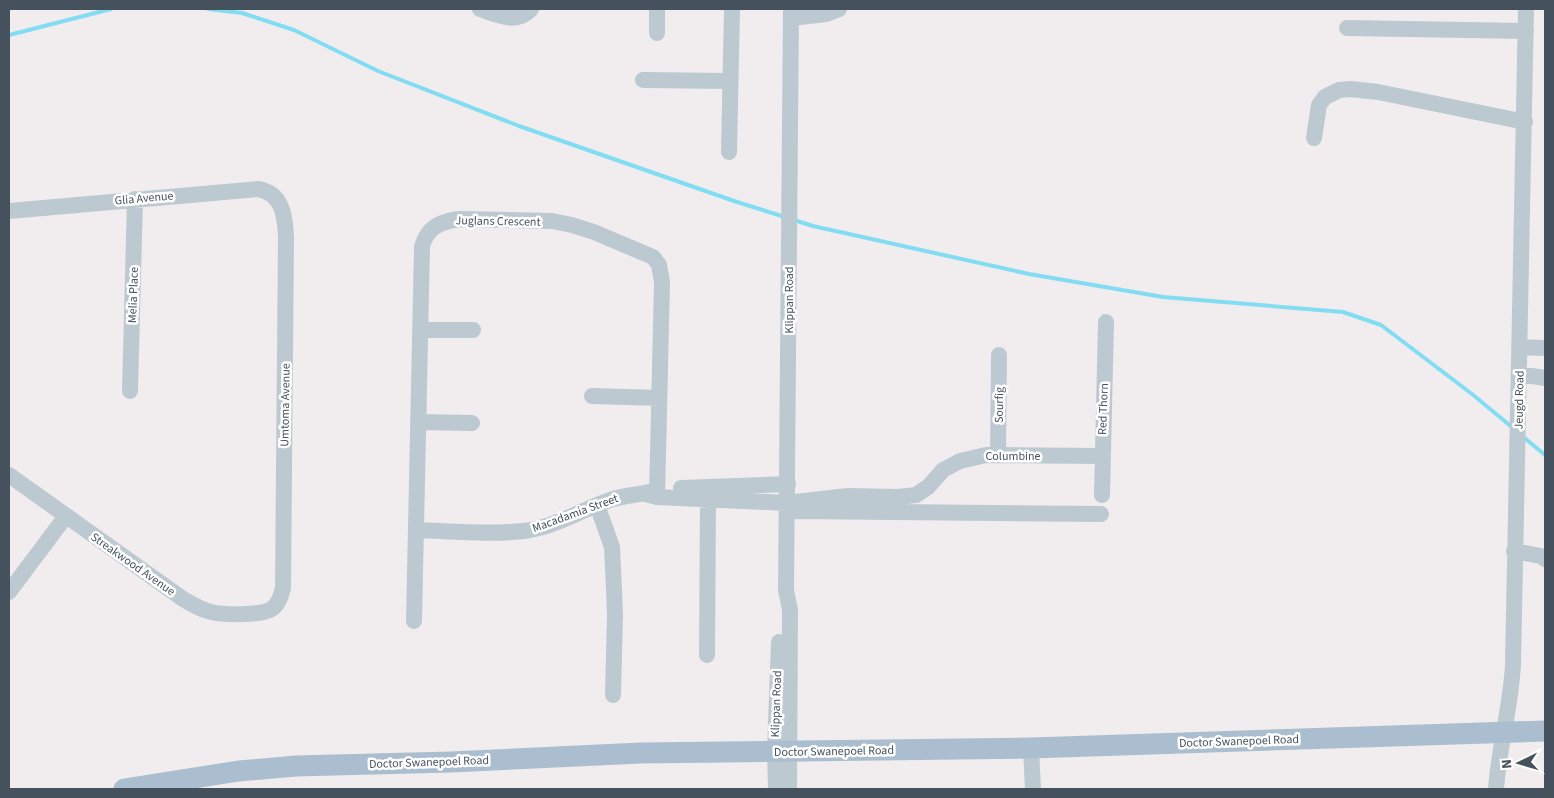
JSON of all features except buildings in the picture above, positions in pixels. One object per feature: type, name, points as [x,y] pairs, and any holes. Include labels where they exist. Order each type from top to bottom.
[{"type":"main road","name":"Doctor Swanepoel Road","points":[[159,789],[238,776],[334,768],[1388,745],[1502,738],[1545,731]]},
{"type":"main road","name":"Doctor Swanepoel Road","points":[[1502,738],[1545,742]]},
{"type":"main road","name":"Doctor Swanepoel Road","points":[[124,789],[239,771],[296,766],[452,762],[642,753],[781,757]]},
{"type":"street","points":[[480,9],[503,17],[514,18],[523,16],[531,9]]},
{"type":"street","points":[[656,33],[657,9]]},
{"type":"street","points":[[729,152],[732,9]]},
{"type":"street","points":[[791,14],[826,14],[839,9]]},
{"type":"street","name":"Jeugd Road","points":[[1496,789],[1502,738],[1512,681],[1526,9]]},
{"type":"street","name":"Klippan Road","points":[[776,789],[781,757],[780,610],[786,590],[791,14]]},
{"type":"street","points":[[1347,28],[1526,31]]},
{"type":"street","points":[[643,80],[730,81]]},
{"type":"street","points":[[1314,138],[1319,105],[1330,93],[1350,88],[1525,122]]},
{"type":"street","name":"Glia Avenue","points":[[9,211],[258,189],[271,193],[277,199]]},
{"type":"street","name":"Melia Place","points":[[130,391],[135,199]]},
{"type":"street","name":"Umtoma Avenue","points":[[271,610],[281,596],[283,588],[286,236],[285,220],[277,199]]},
{"type":"street","name":"Juglans Crescent","points":[[414,621],[422,247],[424,238],[436,224],[459,219],[552,222],[594,232],[653,257],[659,265],[662,282],[659,398],[653,493]]},
{"type":"street","name":"Red Thorn","points":[[1102,495],[1106,322]]},
{"type":"street","points":[[420,330],[472,330]]},
{"type":"street","points":[[1520,347],[1545,348]]},
{"type":"street","name":"Sourfig","points":[[998,455],[999,355]]},
{"type":"street","points":[[1519,374],[1545,378]]},
{"type":"street","points":[[592,396],[659,398]]},
{"type":"street","points":[[418,422],[472,423]]},
{"type":"street","name":"Columbine","points":[[787,507],[848,496],[898,497],[916,495],[928,487],[943,470],[960,461],[986,455],[1102,456]]},
{"type":"street","name":"Streakwood Avenue","points":[[9,475],[197,607],[210,612],[226,614],[260,613],[271,610]]},
{"type":"street","name":"Macadamia Street","points":[[416,530],[525,531],[563,520],[624,496],[788,484]]},
{"type":"street","name":"Macadamia Street","points":[[653,493],[787,507]]},
{"type":"street","points":[[707,656],[708,499]]},
{"type":"street","points":[[598,505],[612,547],[615,613],[614,695]]},
{"type":"street","points":[[787,507],[1101,514]]},
{"type":"street","points":[[9,592],[66,516]]},
{"type":"street","points":[[1514,551],[1541,556],[1545,559]]},
{"type":"street","points":[[1031,752],[1033,789]]},
{"type":"street","name":"Klippan Road","points":[[781,757],[789,789]]},
{"type":"waterway","points":[[9,35],[111,9]]},
{"type":"waterway","points":[[208,9],[242,13],[294,30],[378,71],[519,126],[785,217]]},
{"type":"waterway","points":[[794,220],[813,226],[1029,274],[1163,297],[1343,312],[1381,325],[1472,394],[1513,428]]},
{"type":"waterway","points":[[1522,436],[1545,455]]}]
